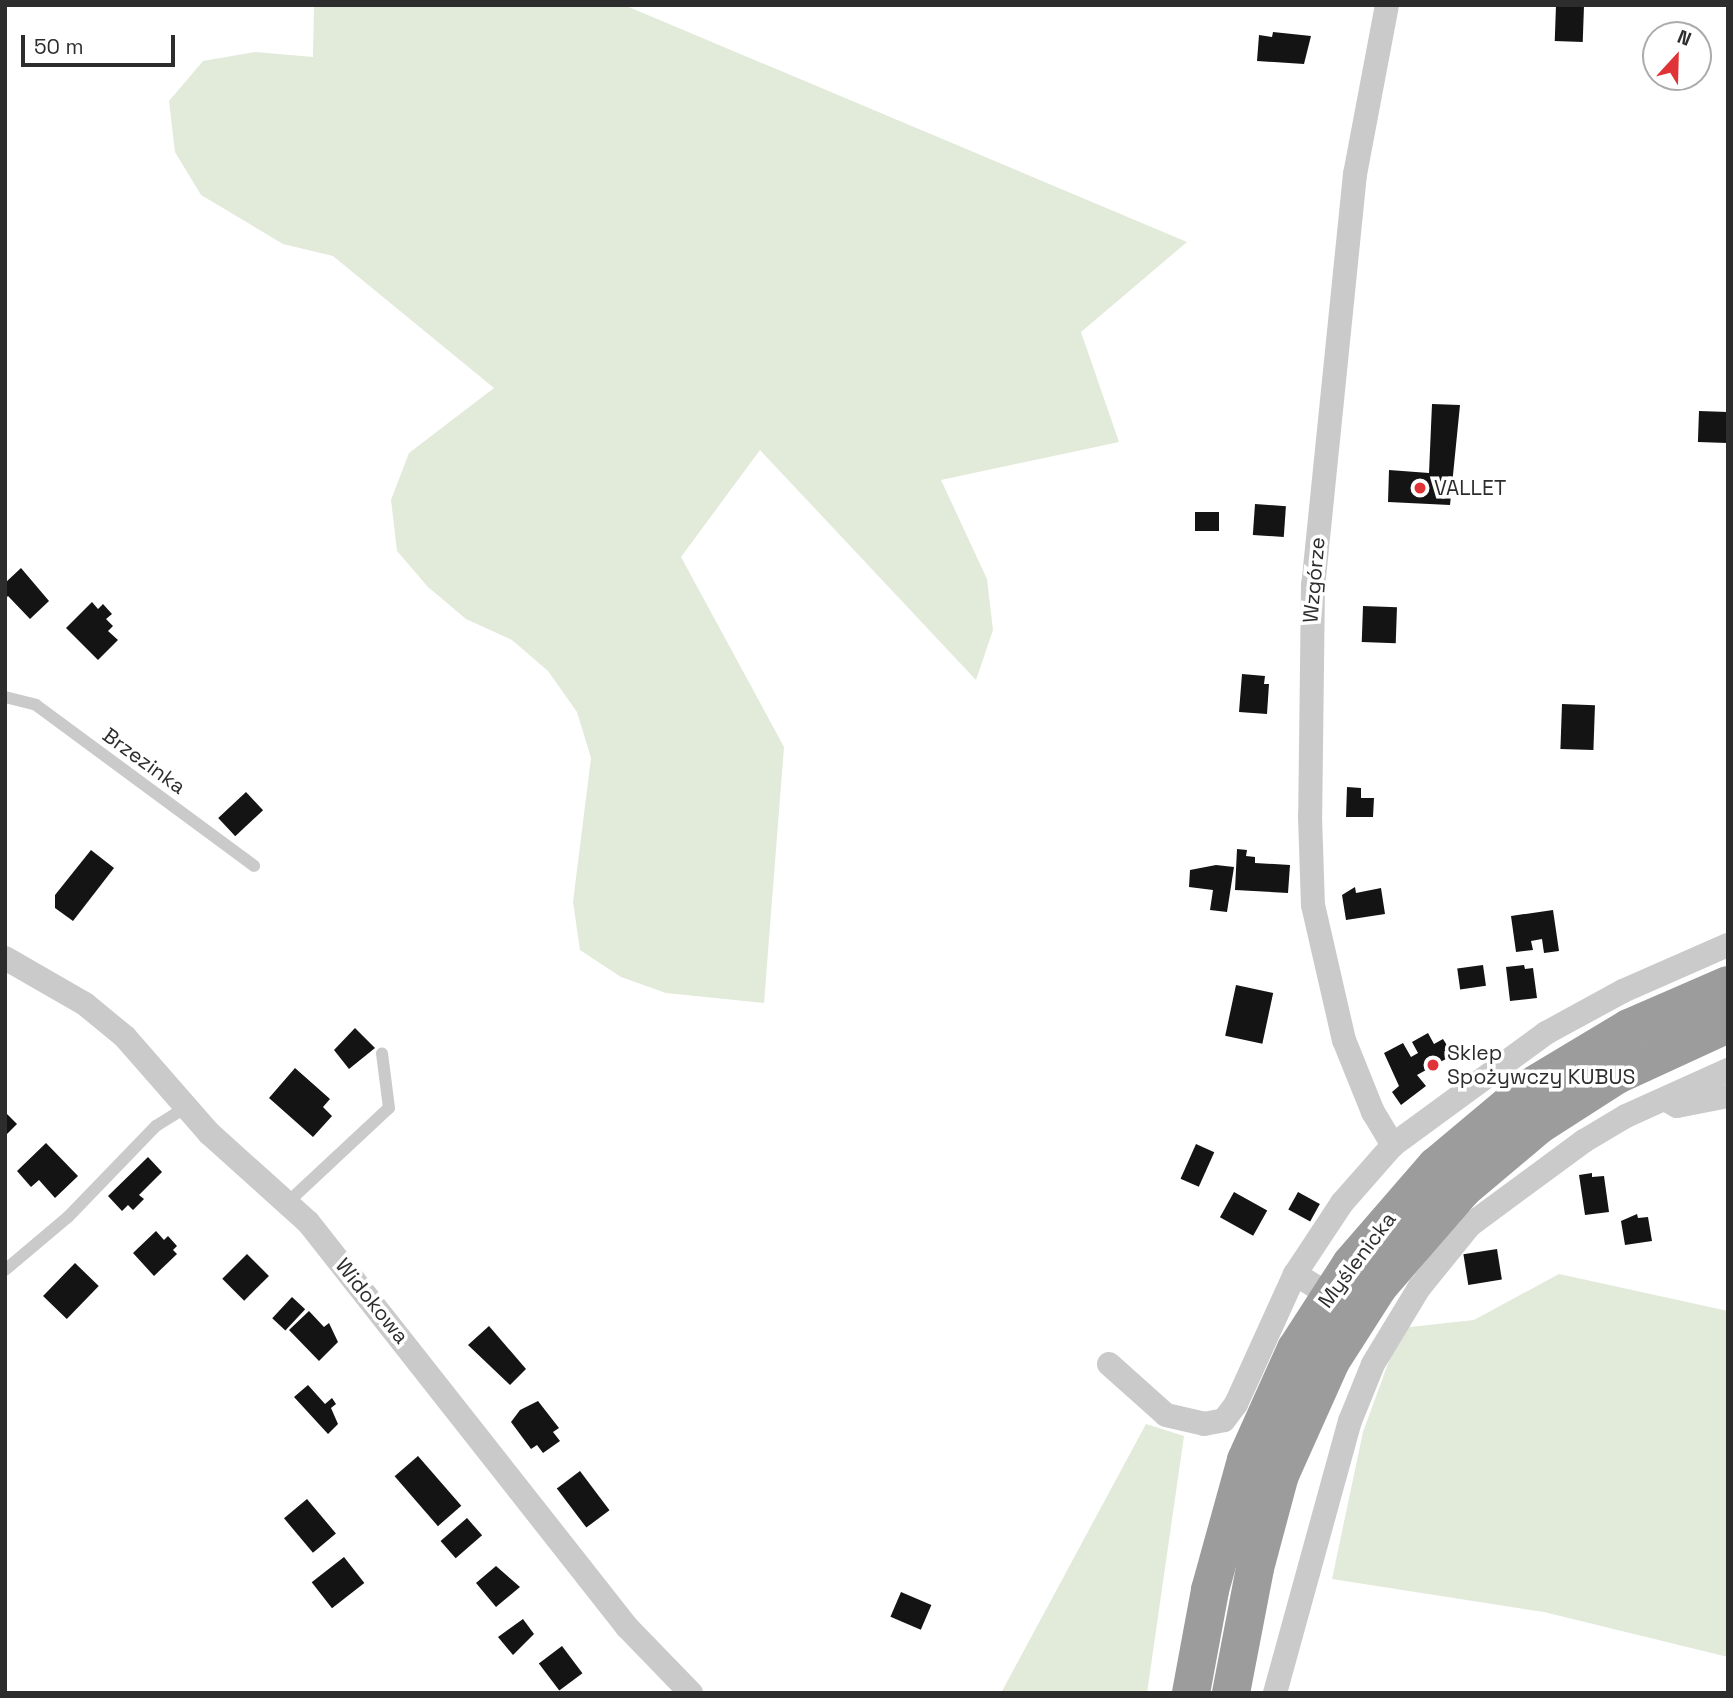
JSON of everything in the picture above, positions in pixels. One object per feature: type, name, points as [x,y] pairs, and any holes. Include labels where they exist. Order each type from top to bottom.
[{"type":"highway","name":"Myślenicka","points":[[1191,1693],[1210,1590],[1246,1460],[1279,1382],[1329,1294],[1414,1188],[1498,1112],[1602,1043],[1728,985]]},
{"type":"highway","name":"Myślenicka","points":[[1231,1693],[1255,1569],[1280,1475],[1331,1361],[1379,1286],[1463,1189],[1531,1131],[1618,1075],[1728,1024]]},
{"type":"street","name":"Wzgórze","points":[[1387,5],[1355,174],[1312,584],[1310,816],[1313,905],[1344,1040],[1373,1112],[1394,1145]]},
{"type":"street","points":[[1109,1364],[1166,1415],[1204,1424],[1224,1420],[1236,1404],[1295,1273],[1342,1203],[1394,1145],[1471,1085],[1581,1013],[1728,946]]},
{"type":"street","name":"Widokowa","points":[[5,958],[85,1004],[125,1037],[187,1107],[308,1222],[420,1359],[627,1627],[691,1693]]},
{"type":"street","points":[[1275,1693],[1350,1421],[1395,1324],[1471,1224],[1584,1141],[1664,1098],[1728,1070]]},
{"type":"street","points":[[1471,1085],[1498,1112]]},
{"type":"street","points":[[1664,1098],[1677,1106],[1728,1096]]},
{"type":"street","points":[[1295,1273],[1329,1294]]},
{"type":"lane","name":"Brzezinka","points":[[5,697],[36,705],[254,866]]},
{"type":"lane","points":[[287,1203],[389,1108],[382,1053]]},
{"type":"lane","points":[[5,1270],[68,1217],[156,1126],[187,1107]]},
{"type":"green space","points":[[314,5],[624,5],[1187,242],[1081,332],[1119,442],[941,480],[987,579],[993,630],[976,680],[760,450],[681,557],[784,747],[764,1003],[666,993],[621,977],[580,950],[573,902],[591,758],[577,712],[548,671],[512,640],[466,619],[428,587],[397,551],[391,500],[409,453],[494,388],[333,256],[283,244],[201,195],[175,152],[169,101],[203,61],[255,52],[313,57]]},
{"type":"green space","points":[[1559,1274],[1728,1311],[1728,1657],[1544,1612],[1332,1579],[1363,1432],[1401,1328],[1474,1320]]},
{"type":"green space","points":[[1146,1424],[1184,1436],[1147,1693],[1001,1693]]},
{"type":"building","points":[[1556,5],[1584,6],[1583,42],[1555,41]]},
{"type":"building","points":[[1273,32],[1311,36],[1304,64],[1257,61],[1259,35],[1272,37]]},
{"type":"building","points":[[1432,404],[1460,405],[1450,505],[1388,502],[1389,470],[1429,473]]},
{"type":"building","points":[[1699,411],[1728,412],[1727,443],[1698,442]]},
{"type":"building","points":[[1255,504],[1286,506],[1284,537],[1253,535]]},
{"type":"building","points":[[1195,512],[1219,512],[1219,531],[1195,531]]},
{"type":"building","points":[[21,568],[49,601],[30,619],[8,596],[5,599],[5,583]]},
{"type":"building","points":[[92,602],[98,609],[103,604],[112,614],[106,619],[113,626],[108,631],[118,640],[98,660],[66,628]]},
{"type":"building","points":[[1363,606],[1397,607],[1396,643],[1362,642]]},
{"type":"building","points":[[1242,674],[1265,676],[1264,684],[1269,684],[1267,714],[1239,712]]},
{"type":"building","points":[[1562,704],[1595,705],[1593,750],[1560,749]]},
{"type":"building","points":[[1347,787],[1361,788],[1361,798],[1374,798],[1373,817],[1346,817]]},
{"type":"building","points":[[246,792],[263,810],[235,836],[218,818]]},
{"type":"building","points":[[1237,849],[1247,850],[1246,856],[1255,857],[1255,863],[1290,865],[1288,893],[1235,890]]},
{"type":"building","points":[[91,850],[114,868],[73,921],[55,908],[55,895]]},
{"type":"building","points":[[1216,865],[1234,867],[1227,912],[1210,910],[1213,890],[1189,887],[1190,870]]},
{"type":"building","points":[[1355,887],[1356,893],[1381,888],[1385,914],[1346,920],[1342,895]]},
{"type":"building","points":[[1553,910],[1559,951],[1544,953],[1542,939],[1531,941],[1533,950],[1516,952],[1511,916]]},
{"type":"building","points":[[1483,965],[1486,986],[1460,989],[1457,969]]},
{"type":"building","points":[[1524,965],[1525,969],[1533,968],[1537,998],[1510,1001],[1506,967]]},
{"type":"building","points":[[1236,985],[1273,993],[1262,1044],[1225,1036]]},
{"type":"building","points":[[355,1028],[375,1048],[349,1069],[334,1050]]},
{"type":"building","points":[[1428,1033],[1434,1044],[1443,1039],[1453,1055],[1417,1075],[1426,1086],[1401,1105],[1392,1092],[1399,1086],[1384,1053],[1403,1043],[1411,1057],[1418,1053],[1412,1042]]},
{"type":"building","points":[[295,1068],[330,1099],[323,1107],[332,1116],[313,1137],[269,1098]]},
{"type":"building","points":[[5,1112],[17,1124],[5,1136]]},
{"type":"building","points":[[46,1143],[78,1176],[55,1198],[39,1180],[31,1187],[17,1171]]},
{"type":"building","points":[[1196,1144],[1214,1152],[1199,1187],[1181,1179]]},
{"type":"building","points":[[148,1157],[162,1172],[139,1195],[144,1199],[133,1210],[128,1205],[122,1211],[108,1196]]},
{"type":"building","points":[[1592,1173],[1592,1177],[1604,1176],[1609,1212],[1585,1215],[1579,1175]]},
{"type":"building","points":[[1234,1192],[1267,1210],[1253,1236],[1220,1217]]},
{"type":"building","points":[[1298,1192],[1320,1204],[1310,1222],[1288,1209]]},
{"type":"building","points":[[1637,1214],[1638,1218],[1648,1217],[1652,1241],[1625,1245],[1621,1221]]},
{"type":"building","points":[[156,1231],[164,1240],[168,1236],[177,1246],[173,1250],[177,1254],[154,1276],[133,1253]]},
{"type":"building","points":[[1497,1249],[1502,1280],[1468,1285],[1463,1254]]},
{"type":"building","points":[[247,1254],[269,1276],[244,1301],[222,1279]]},
{"type":"building","points":[[75,1263],[99,1286],[67,1319],[43,1296]]},
{"type":"building","points":[[292,1297],[305,1309],[285,1330],[272,1318]]},
{"type":"building","points":[[309,1311],[324,1327],[329,1323],[338,1342],[319,1361],[289,1330]]},
{"type":"building","points":[[489,1326],[526,1369],[510,1385],[468,1345]]},
{"type":"building","points":[[308,1385],[325,1404],[332,1398],[336,1404],[331,1408],[338,1424],[328,1434],[294,1397]]},
{"type":"building","points":[[538,1401],[559,1428],[553,1432],[560,1441],[543,1453],[537,1445],[531,1449],[511,1422],[520,1410]]},
{"type":"building","points":[[418,1456],[461,1506],[438,1526],[395,1476]]},
{"type":"building","points":[[580,1471],[609,1510],[586,1528],[557,1488]]},
{"type":"building","points":[[307,1499],[336,1533],[313,1553],[284,1518]]},
{"type":"building","points":[[467,1518],[482,1535],[456,1558],[441,1541]]},
{"type":"building","points":[[344,1557],[364,1583],[332,1608],[312,1582]]},
{"type":"building","points":[[496,1566],[520,1587],[496,1607],[476,1583]]},
{"type":"building","points":[[901,1592],[931,1605],[921,1630],[890,1617]]},
{"type":"building","points":[[523,1619],[534,1634],[513,1655],[498,1637]]},
{"type":"building","points":[[562,1646],[582,1673],[559,1691],[539,1663]]},
{"type":"place","name":"VALLET","points":[[1420,488]]},
{"type":"place","name":"Sklep Spożywczy KUBUS","points":[[1433,1065]]}]
